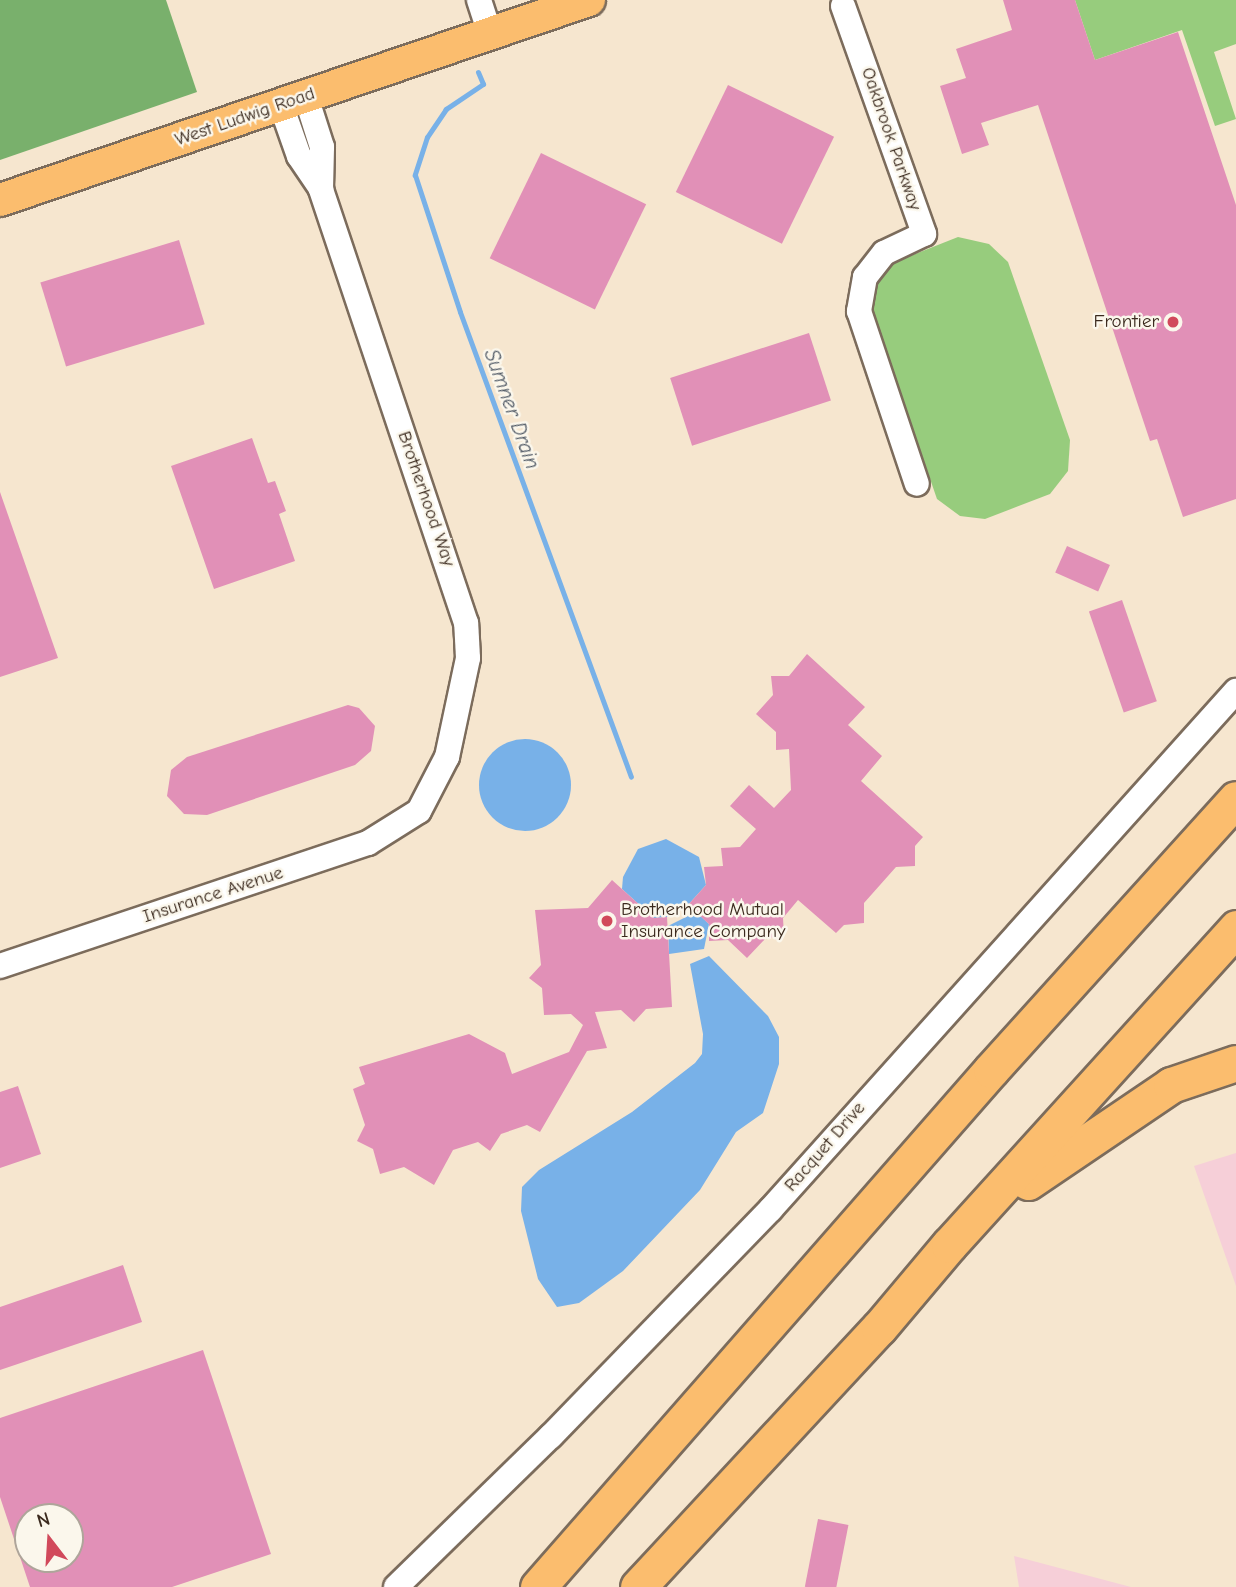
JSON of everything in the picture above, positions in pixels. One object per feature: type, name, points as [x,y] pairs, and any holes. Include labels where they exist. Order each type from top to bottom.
[{"type":"highway","points":[[538,1587],[991,1070],[1236,799]]},
{"type":"highway","points":[[638,1587],[879,1328],[948,1245],[1236,928]]},
{"type":"highway","points":[[948,1245],[1055,1160],[1171,1085],[1236,1063]]},
{"type":"main road","name":"West Ludwig Road","points":[[0,200],[589,0]]},
{"type":"street","points":[[479,0],[490,34]]},
{"type":"street","name":"Oakbrook Parkway","points":[[841,2],[924,234],[884,253],[865,277],[859,311],[917,484]]},
{"type":"street","name":"Brotherhood Way","points":[[293,101],[321,147],[321,189],[466,622],[468,658],[447,757],[419,811]]},
{"type":"street","name":"Racquet Drive","points":[[396,1587],[551,1436],[770,1210],[1236,691]]},
{"type":"street","name":"Insurance Avenue","points":[[0,966],[368,843],[419,811]]},
{"type":"shaded area","points":[[1236,1153],[1236,1286],[1194,1166]]},
{"type":"shaded area","points":[[1014,1556],[1131,1587],[1019,1587]]},
{"type":"green space","points":[[0,0],[166,0],[197,92],[0,160]]},
{"type":"green space","points":[[1075,0],[1236,0],[1236,44],[1214,52],[1236,119],[1215,126],[1182,30],[1095,60]]},
{"type":"green space","points":[[958,237],[989,244],[1008,262],[1070,440],[1068,471],[1050,494],[985,519],[960,516],[937,499],[871,308],[873,286],[890,264]]},
{"type":"water","points":[[525,739],[543,742],[558,752],[568,767],[571,785],[568,803],[558,818],[543,828],[525,831],[507,828],[492,818],[482,803],[479,785],[482,767],[492,752],[507,742]]},
{"type":"water","points":[[666,839],[699,857],[706,885],[688,905],[667,917],[654,918],[622,889],[623,877],[638,849]]},
{"type":"water","points":[[696,912],[709,924],[704,949],[669,954],[668,926]]},
{"type":"water","points":[[709,956],[768,1016],[779,1037],[779,1064],[763,1113],[736,1132],[700,1190],[623,1271],[579,1303],[557,1307],[538,1279],[521,1211],[522,1187],[539,1170],[632,1112],[695,1063],[702,1054],[703,1034],[690,964]]},
{"type":"building","name":"Frontier","points":[[1003,0],[1075,0],[1095,60],[1178,32],[1236,205],[1236,499],[1183,517],[1157,439],[1150,441],[1038,105],[981,123],[989,145],[962,154],[940,86],[966,78],[956,49],[1012,30]]},
{"type":"building","points":[[728,85],[834,137],[782,244],[676,192]]},
{"type":"building","points":[[541,153],[646,204],[595,309],[490,258]]},
{"type":"building","points":[[179,240],[205,324],[66,367],[40,282]]},
{"type":"building","points":[[809,333],[831,401],[692,446],[670,378]]},
{"type":"building","points":[[252,438],[268,483],[275,481],[286,511],[279,514],[295,561],[214,589],[171,466]]},
{"type":"building","points":[[0,492],[58,658],[0,677]]},
{"type":"building","points":[[1067,546],[1110,565],[1098,592],[1055,572]]},
{"type":"building","points":[[1122,600],[1157,701],[1124,713],[1089,611]]},
{"type":"building","points":[[807,654],[865,707],[848,725],[882,756],[861,781],[923,837],[915,846],[915,866],[896,867],[864,903],[864,923],[844,925],[836,933],[798,900],[783,918],[784,936],[766,938],[747,958],[728,940],[709,941],[709,924],[688,905],[706,885],[704,867],[723,866],[721,848],[740,847],[756,829],[730,806],[749,785],[774,808],[791,790],[789,749],[776,750],[776,732],[756,714],[773,695],[771,676],[789,676]]},
{"type":"building","points":[[348,705],[359,708],[375,726],[371,751],[355,765],[207,815],[184,814],[167,796],[171,770],[187,757]]},
{"type":"building","points":[[612,880],[654,918],[667,917],[672,1007],[646,1009],[634,1022],[621,1010],[595,1012],[607,1048],[587,1051],[540,1132],[527,1125],[501,1134],[490,1151],[478,1142],[453,1150],[434,1185],[404,1167],[380,1174],[373,1149],[357,1141],[365,1125],[353,1089],[365,1084],[359,1067],[469,1034],[505,1053],[512,1074],[569,1052],[583,1025],[571,1014],[544,1015],[542,988],[529,978],[541,965],[535,910],[588,908]]},
{"type":"building","points":[[18,1086],[41,1154],[0,1168],[0,1092]]},
{"type":"building","points":[[123,1265],[142,1322],[0,1370],[0,1307]]},
{"type":"building","points":[[203,1350],[271,1554],[172,1587],[30,1587],[25,1573],[84,1573],[84,1503],[14,1503],[14,1539],[0,1497],[0,1418]]},
{"type":"building","points":[[818,1519],[848,1525],[836,1587],[805,1587]]},
{"type":"waterway","name":"Sumner Drain","points":[[478,72],[483,84],[446,109],[427,137],[415,175],[460,312],[631,776]]},
{"type":"place","name":"Frontier","points":[[1173,322]]},
{"type":"place","name":"Brotherhood Mutual Insurance Company","points":[[607,921]]}]
